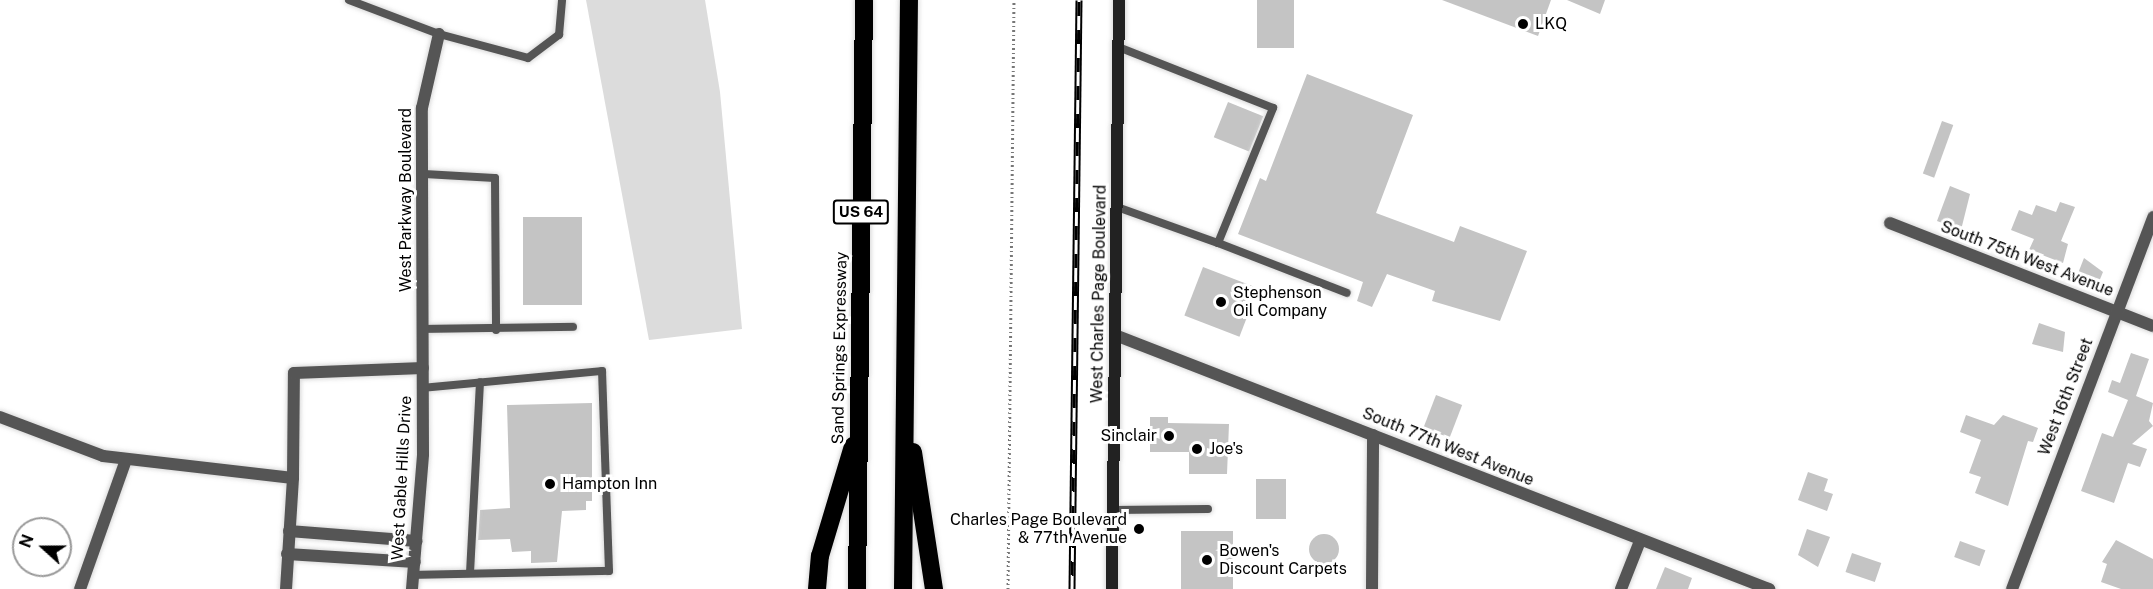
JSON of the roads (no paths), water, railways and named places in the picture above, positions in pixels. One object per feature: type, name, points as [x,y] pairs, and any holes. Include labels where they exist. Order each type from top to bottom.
[{"type":"highway","name":"Sand Springs Expressway","points":[[857,589],[864,0]]},
{"type":"highway","name":"US 64","points":[[903,589],[909,0]]},
{"type":"highway","points":[[905,410],[934,589]]},
{"type":"highway","points":[[818,589],[820,556],[859,424]]},
{"type":"main road","name":"West Charles Page Boulevard","points":[[1112,589],[1119,0]]},
{"type":"street","name":"West Parkway Boulevard","points":[[423,368],[423,90],[439,34]]},
{"type":"street","name":"West 16th Street","points":[[2012,589],[2153,218]]},
{"type":"street","name":"South 75th West Avenue","points":[[1890,223],[2153,327]]},
{"type":"street","name":"South 77th West Avenue","points":[[1115,335],[1640,541],[1769,589]]},
{"type":"street","name":"West Gable Hills Drive","points":[[412,589],[417,541],[423,368]]},
{"type":"street","points":[[286,589],[292,506],[294,374],[423,368]]},
{"type":"street","points":[[0,417],[126,460],[293,478]]},
{"type":"street","points":[[1372,589],[1373,435]]},
{"type":"street","points":[[80,589],[126,460]]},
{"type":"street","points":[[289,531],[417,541]]},
{"type":"street","points":[[1621,589],[1640,541]]},
{"type":"street","points":[[287,554],[415,562]]},
{"type":"lane","points":[[349,0],[439,34],[528,58],[559,35],[562,0]]},
{"type":"lane","points":[[1118,47],[1273,108],[1218,243]]},
{"type":"lane","points":[[424,174],[495,177],[496,330]]},
{"type":"lane","points":[[1117,207],[1347,293]]},
{"type":"lane","points":[[423,329],[496,330],[573,327]]},
{"type":"lane","points":[[414,575],[609,571],[602,371],[423,388]]},
{"type":"lane","points":[[470,573],[480,382]]},
{"type":"lane","points":[[1113,510],[1208,509]]},
{"type":"railway","points":[[1072,589],[1079,0]]},
{"type":"place","name":"LKQ","points":[[1523,24]]},
{"type":"place","name":"Stephenson Oil Company","points":[[1221,302]]},
{"type":"place","name":"Sinclair","points":[[1169,436]]},
{"type":"place","name":"Joe's","points":[[1197,449]]},
{"type":"place","name":"Hampton Inn","points":[[550,484]]},
{"type":"place","name":"Charles Page Boulevard & 77th Avenue","points":[[1139,529]]},
{"type":"place","name":"Bowen's Discount Carpets","points":[[1207,560]]}]
